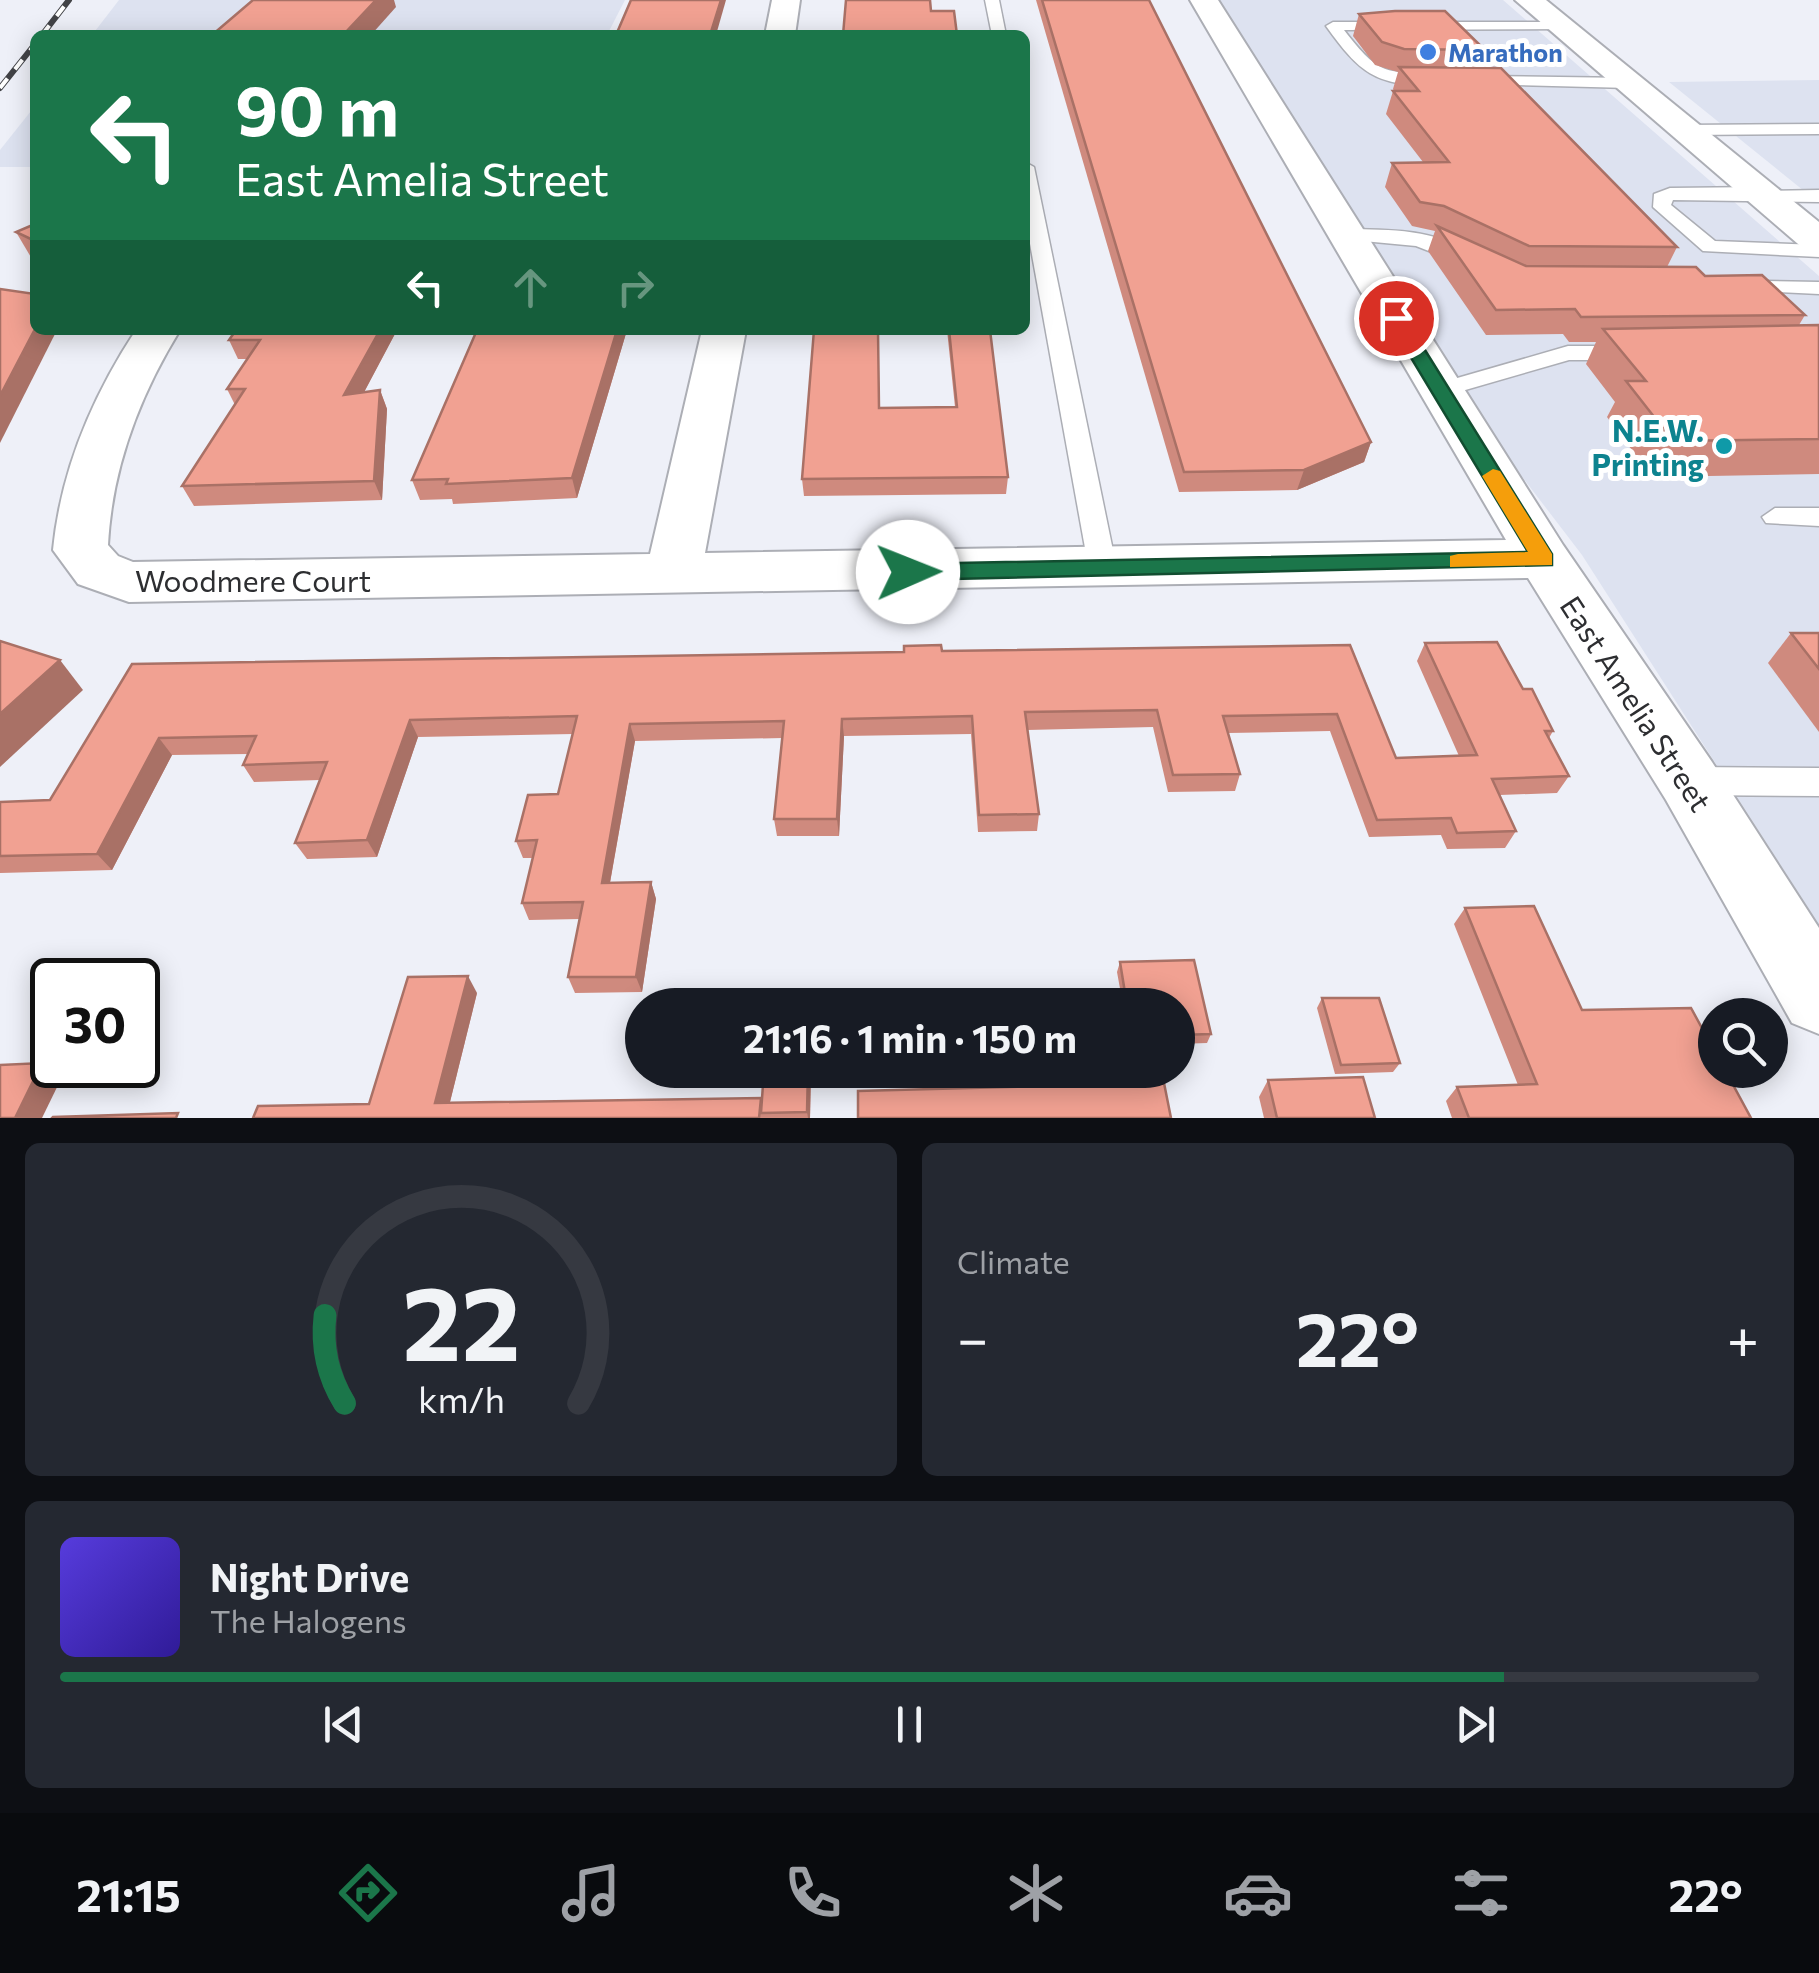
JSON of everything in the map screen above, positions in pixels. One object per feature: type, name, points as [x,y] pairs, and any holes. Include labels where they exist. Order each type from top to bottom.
[{"type":"street","points":[[781,30],[786,0]]},
{"type":"street","name":"East Amelia Street","points":[[1204,0],[1544,560],[1689,781],[1819,996]]},
{"type":"street","points":[[1537,9],[1819,242]]},
{"type":"street","name":"Woodmere Court","points":[[155,335],[139,362],[90,481],[80,520],[80,550],[98,570],[130,582],[1104,570],[1544,560]]},
{"type":"street","points":[[673,575],[723,335]]},
{"type":"lane","points":[[992,0],[998,30]]},
{"type":"lane","points":[[1452,81],[1395,81],[1368,71],[1334,26],[1386,26],[1537,9]]},
{"type":"lane","points":[[1375,13],[1386,26]]},
{"type":"lane","points":[[1472,81],[1630,82]]},
{"type":"lane","points":[[1686,130],[1819,130]]},
{"type":"lane","points":[[1030,193],[1104,570]]},
{"type":"lane","points":[[1819,196],[1661,198],[1662,207],[1701,244],[1731,250],[1819,251]]},
{"type":"lane","points":[[1349,235],[1415,236],[1436,242],[1486,273]]},
{"type":"lane","points":[[1792,313],[1756,286],[1819,288]]},
{"type":"lane","points":[[1440,390],[1568,353],[1646,353]]},
{"type":"lane","points":[[1775,518],[1819,516]]},
{"type":"lane","points":[[1689,781],[1819,782]]},
{"type":"shaded area","points":[[119,0],[625,0],[610,30],[96,30]]},
{"type":"shaded area","points":[[1219,0],[1503,0],[1819,276],[1819,925],[1582,555],[1507,457]]},
{"type":"shaded area","points":[[1819,80],[1819,203],[1669,82]]},
{"type":"shaded area","points":[[30,112],[30,167],[0,167],[0,150]]},
{"type":"building","points":[[253,0],[376,0],[348,30],[218,30]]},
{"type":"building","points":[[631,0],[721,0],[712,30],[618,30]]},
{"type":"building","points":[[846,0],[930,0],[931,11],[954,11],[956,30],[843,30]]},
{"type":"building","points":[[1042,0],[1149,0],[1371,442],[1304,470],[1184,472]]},
{"type":"building","points":[[1445,11],[1485,50],[1404,49],[1382,42],[1359,14]]},
{"type":"building","points":[[1399,67],[1501,68],[1677,247],[1529,246],[1444,206],[1420,202],[1392,163],[1449,162],[1393,91],[1419,91]]},
{"type":"building","points":[[30,226],[30,239],[16,232]]},
{"type":"building","points":[[1437,226],[1526,266],[1696,267],[1705,276],[1762,275],[1805,315],[1581,317],[1575,309],[1496,310]]},
{"type":"building","points":[[0,289],[30,293],[32,335],[0,396]]},
{"type":"building","points":[[1819,325],[1819,439],[1673,441],[1626,381],[1646,381],[1603,329]]},
{"type":"building","points":[[232,335],[377,335],[344,395],[380,390],[374,481],[182,486],[245,389],[227,389],[260,340],[229,340]]},
{"type":"building","points":[[475,335],[615,335],[572,478],[446,484],[448,479],[412,480]]},
{"type":"building","points":[[814,335],[878,335],[879,408],[957,407],[950,335],[991,335],[1008,477],[802,479]]},
{"type":"building","points":[[1791,633],[1819,633],[1819,669]]},
{"type":"building","points":[[0,641],[60,660],[0,714]]},
{"type":"building","points":[[1497,642],[1523,689],[1532,689],[1553,731],[1545,731],[1569,776],[1492,779],[1516,831],[1457,833],[1451,818],[1377,820],[1337,714],[1223,716],[1240,774],[1173,775],[1157,710],[1025,712],[1039,814],[979,815],[972,716],[842,719],[837,819],[774,819],[784,721],[630,724],[602,883],[651,882],[636,977],[568,977],[583,902],[522,903],[537,840],[516,841],[528,795],[558,794],[577,716],[410,720],[367,840],[295,843],[327,762],[243,765],[256,736],[159,738],[97,854],[0,856],[0,802],[50,800],[132,664],[904,652],[904,646],[941,645],[942,651],[1350,645],[1396,758],[1477,755],[1425,643]]},
{"type":"building","points":[[1534,906],[1582,1010],[1691,1008],[1698,1021],[1698,1088],[1735,1088],[1751,1118],[1469,1118],[1457,1087],[1537,1084],[1465,908]]},
{"type":"building","points":[[1194,960],[1211,1034],[1195,1034],[1195,988],[1124,988],[1120,962]]},
{"type":"building","points":[[468,976],[435,1103],[761,1098],[759,1118],[253,1118],[258,1106],[369,1104],[408,977]]},
{"type":"building","points":[[1322,998],[1379,998],[1400,1063],[1341,1065]]},
{"type":"building","points":[[30,1064],[30,1087],[15,1118],[0,1118],[0,1065]]},
{"type":"building","points":[[1363,1077],[1375,1118],[1277,1118],[1268,1080]]},
{"type":"building","points":[[763,1088],[808,1088],[807,1112],[761,1113]]},
{"type":"building","points":[[1165,1088],[1171,1118],[858,1118],[858,1091]]},
{"type":"building","points":[[178,1113],[176,1118],[52,1118],[53,1117]]},
{"type":"railway","points":[[46,30],[69,0]]},
{"type":"railway","points":[[0,88],[30,50]]},
{"type":"slow traffic","points":[[1458,562],[1544,560],[1493,476]]},
{"type":"place","name":"Marathon","points":[[1428,52]]},
{"type":"place","name":"N.E.W. Printing","points":[[1724,446]]},
{"type":"route","points":[[908,572],[1544,560],[1396,318]]}]
